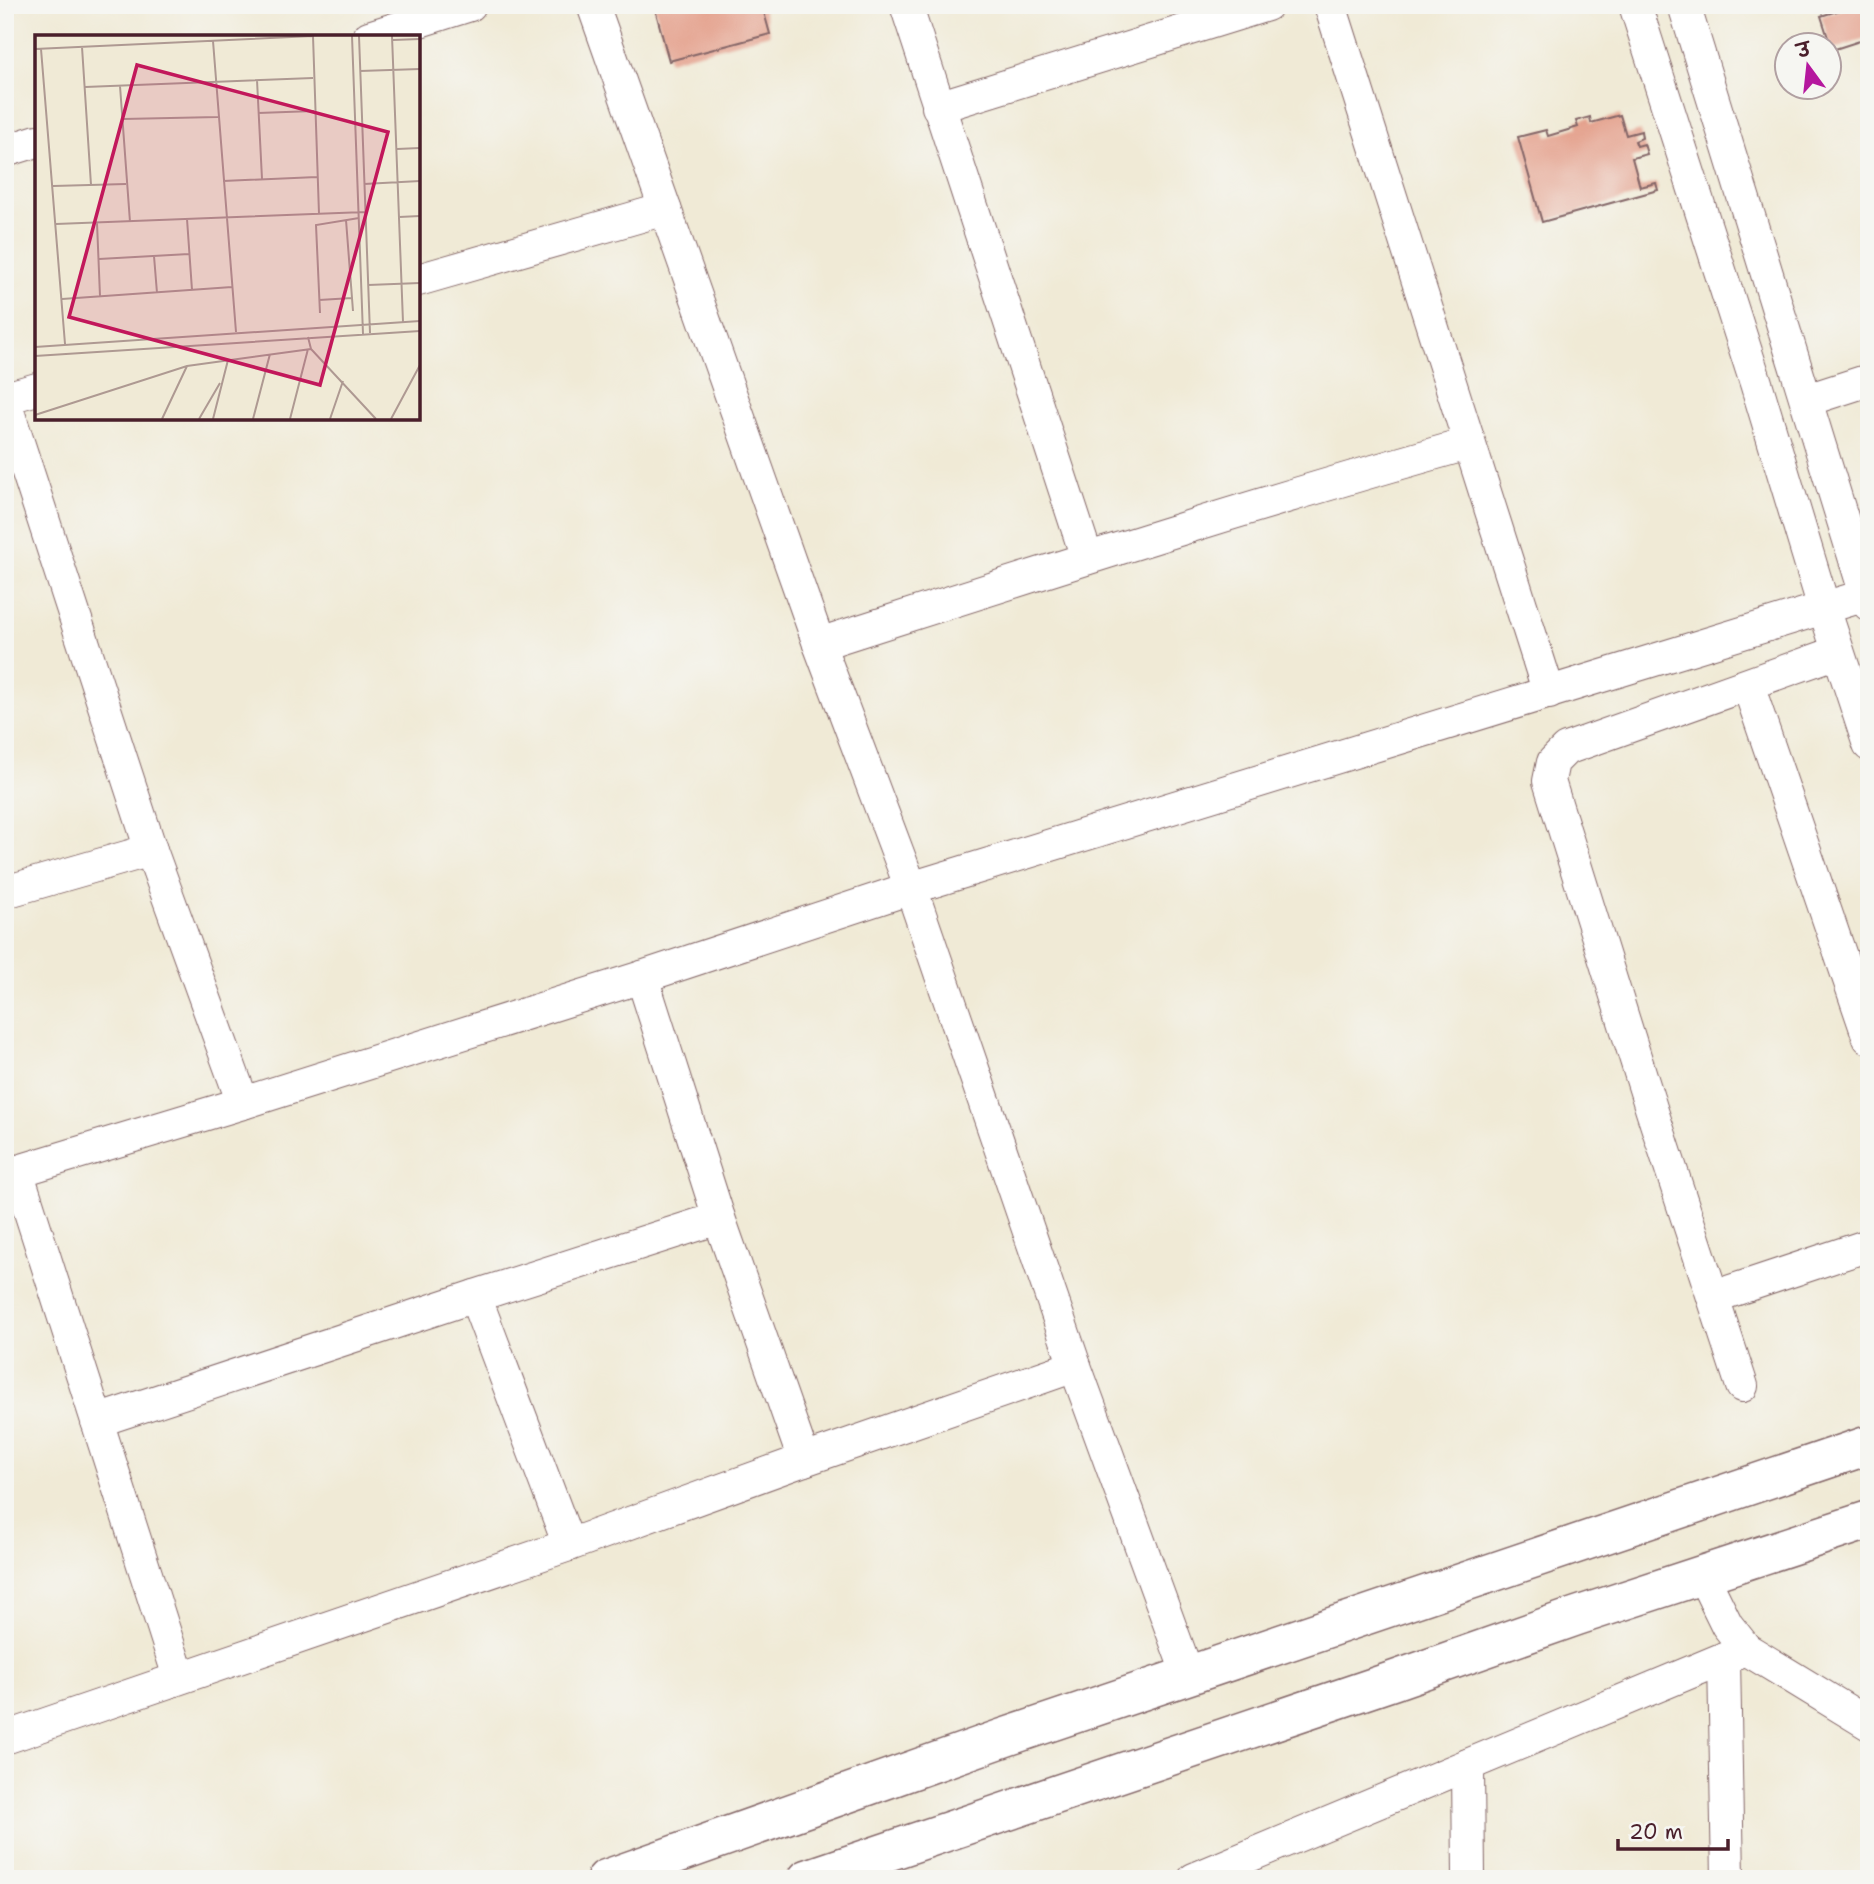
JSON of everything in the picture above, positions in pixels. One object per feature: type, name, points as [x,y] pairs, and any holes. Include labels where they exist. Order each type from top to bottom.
[{"type":"main road","points":[[606,1879],[1003,1738],[1869,1445]]},
{"type":"main road","points":[[807,1879],[1382,1685],[1577,1616],[1869,1520]]},
{"type":"street","points":[[375,35],[470,5]]},
{"type":"street","points":[[593,5],[819,644],[911,888],[1075,1366],[1188,1675]]},
{"type":"street","points":[[906,5],[1087,558]]},
{"type":"street","points":[[939,107],[1268,5]]},
{"type":"street","points":[[1330,5],[1549,693]]},
{"type":"street","points":[[1635,5],[1869,744]]},
{"type":"street","points":[[179,1677],[97,1421],[11,1173],[642,977],[911,888],[1824,608],[1867,600],[1684,5]]},
{"type":"street","points":[[5,151],[35,142]]},
{"type":"street","points":[[420,279],[666,209]]},
{"type":"street","points":[[1807,400],[1869,380]]},
{"type":"street","points":[[35,390],[5,400],[151,850],[243,1103]]},
{"type":"street","points":[[819,644],[1087,558],[1468,443]]},
{"type":"street","points":[[1742,1387],[1549,781],[1553,762],[1566,749],[1838,652]]},
{"type":"street","points":[[1748,685],[1869,1038]]},
{"type":"street","points":[[5,892],[151,850]]},
{"type":"street","points":[[642,977],[719,1218],[804,1460]]},
{"type":"street","points":[[97,1421],[719,1218]]},
{"type":"street","points":[[1713,1297],[1869,1245]]},
{"type":"street","points":[[475,1296],[569,1545]]},
{"type":"street","points":[[5,1738],[569,1545],[1075,1366]]},
{"type":"street","points":[[1703,1576],[1727,1625],[1735,1653],[1728,1879]]},
{"type":"street","points":[[1735,1653],[1869,1724]]},
{"type":"street","points":[[1194,1879],[1735,1653]]},
{"type":"street","points":[[1468,1765],[1469,1879]]},
{"type":"building","points":[[654,5],[762,5],[770,34],[669,61]]},
{"type":"building","points":[[1856,5],[1869,5],[1869,38],[1842,47],[1842,32],[1826,32],[1821,16]]},
{"type":"building","points":[[1620,115],[1626,135],[1641,131],[1642,138],[1635,141],[1637,146],[1644,144],[1647,154],[1632,158],[1640,187],[1656,183],[1658,190],[1542,222],[1518,137],[1546,130],[1548,136],[1578,127],[1576,121],[1590,117],[1591,123]]}]
